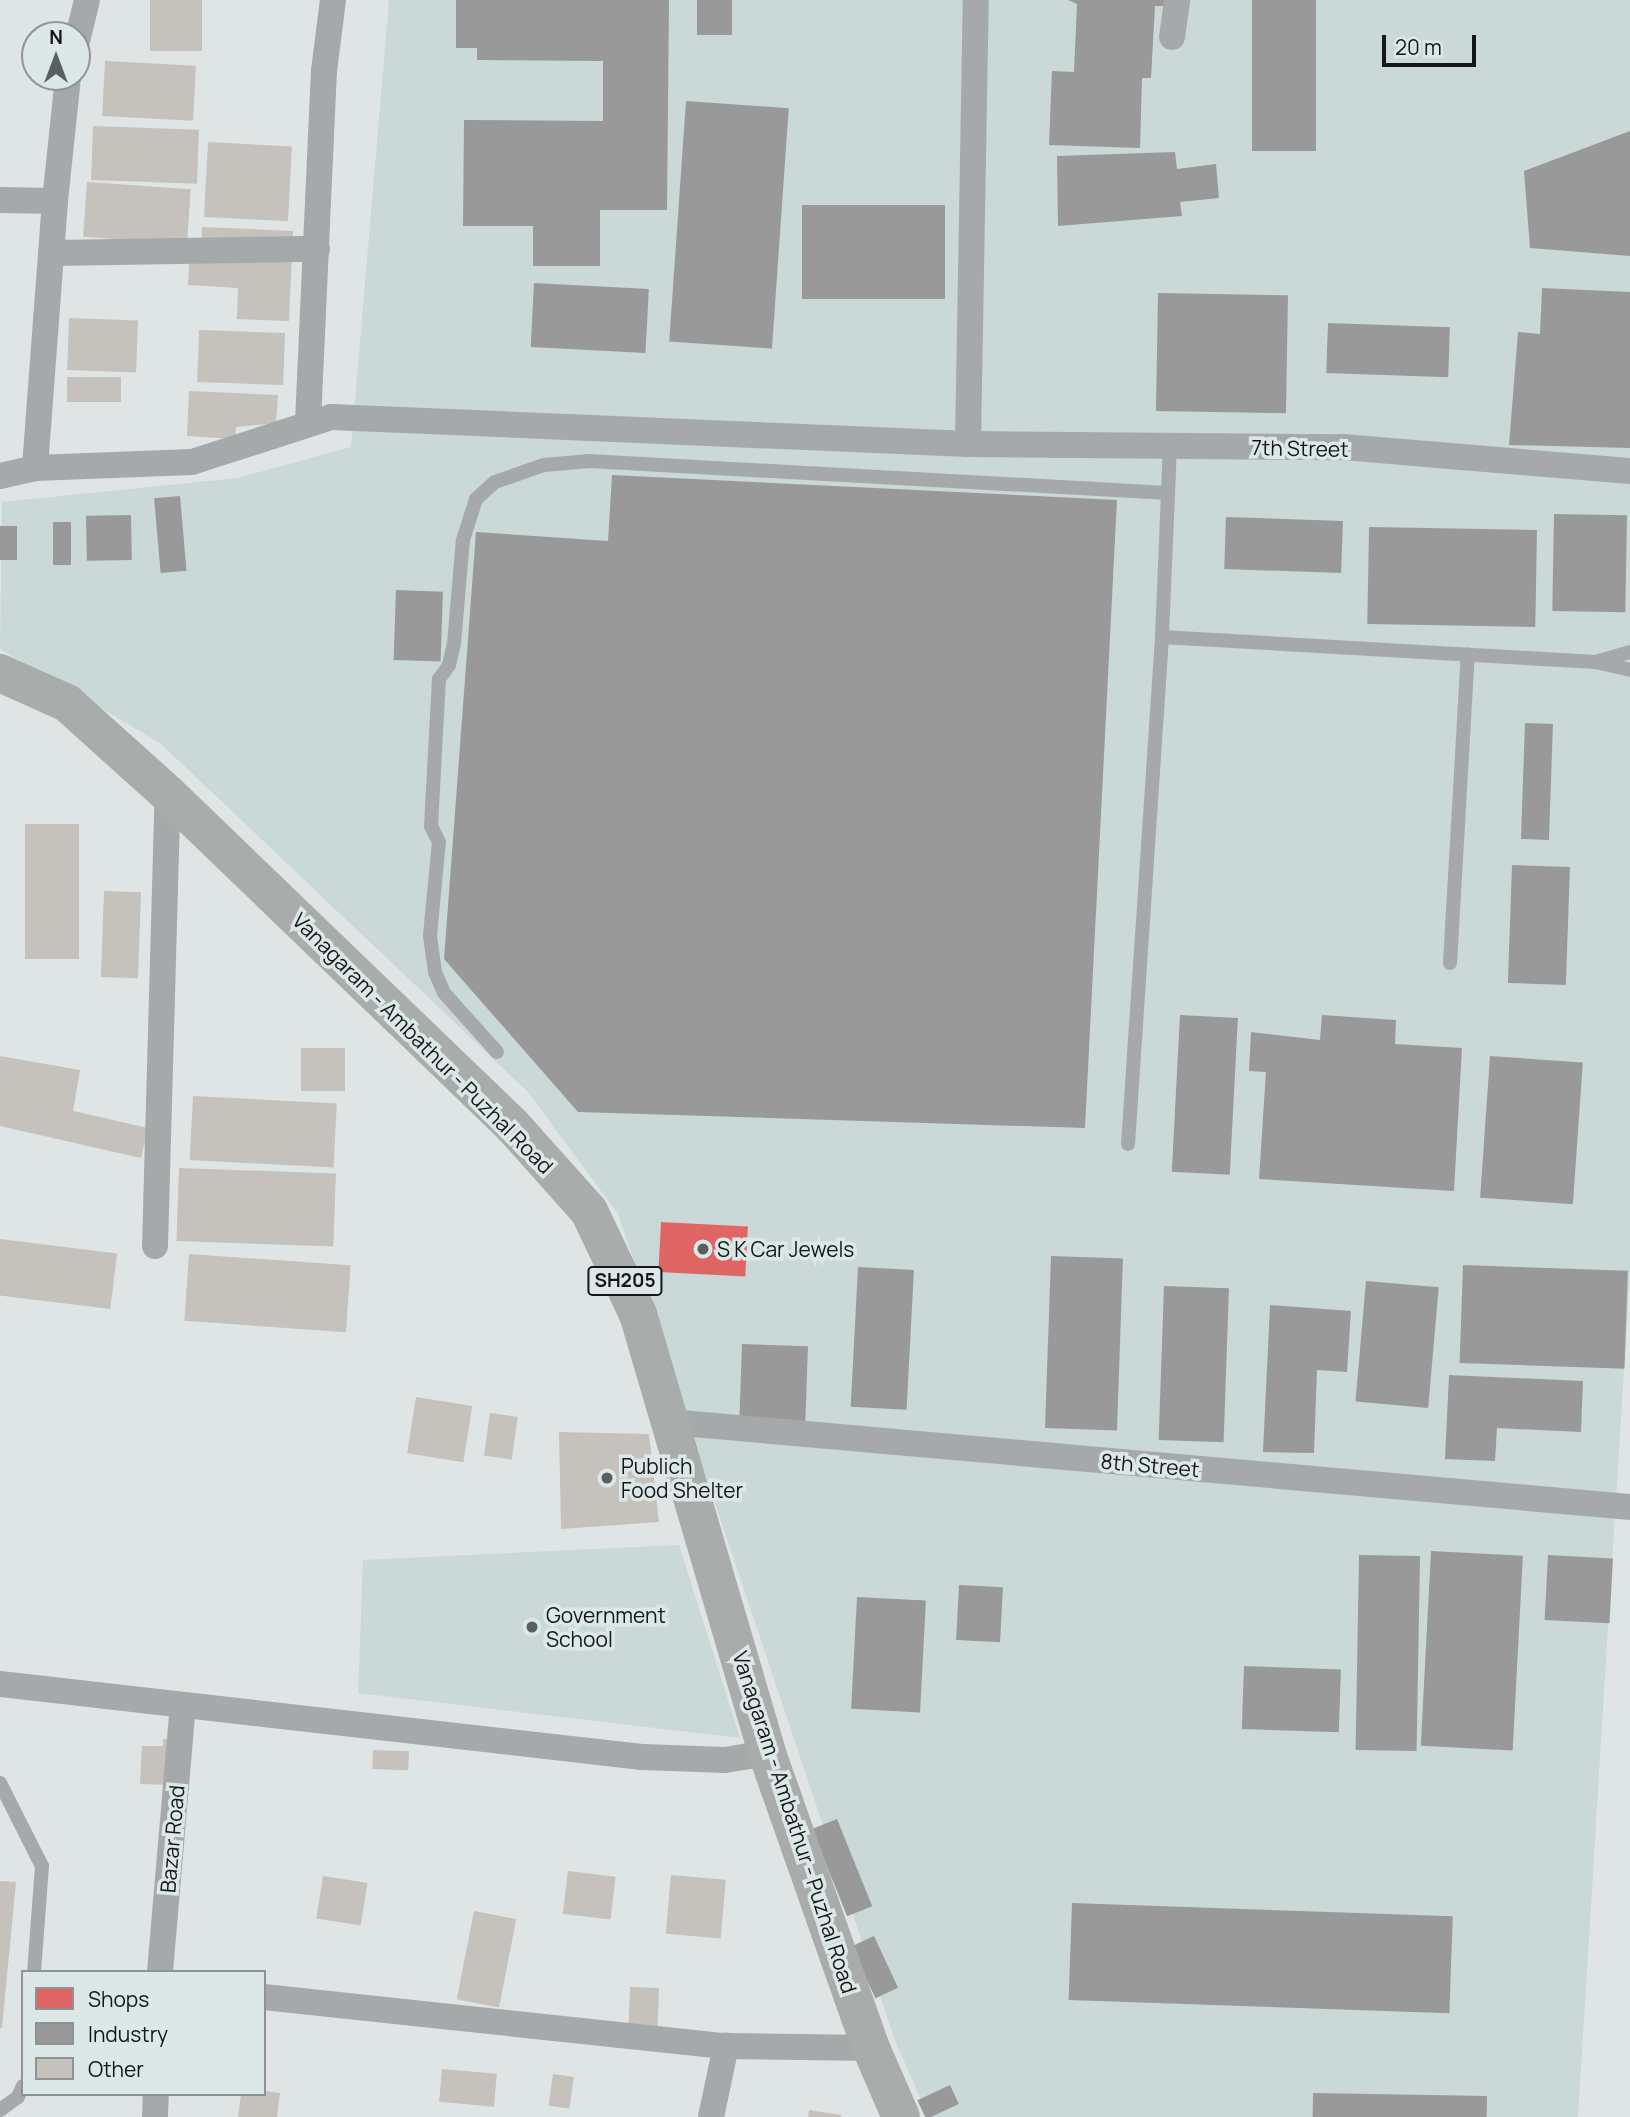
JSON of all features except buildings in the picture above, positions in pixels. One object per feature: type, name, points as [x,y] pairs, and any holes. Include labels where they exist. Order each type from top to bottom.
[{"type":"main road","name":"Vanagaram - Ambathur - Puzhal Road","points":[[0,673],[67,703],[168,794],[512,1125],[589,1211],[638,1314],[767,1753],[871,2048],[901,2117]]},
{"type":"street","points":[[82,21],[87,0]]},
{"type":"street","points":[[308,422],[324,71],[333,0]]},
{"type":"street","points":[[968,444],[976,0]]},
{"type":"street","points":[[1171,37],[1177,0]]},
{"type":"street","points":[[35,468],[54,253],[55,201],[67,91]]},
{"type":"street","points":[[0,200],[55,201]]},
{"type":"street","points":[[54,253],[317,249]]},
{"type":"street","name":"7th Street","points":[[0,476],[35,468],[192,462],[308,422],[331,417],[968,444],[1343,447],[1630,471]]},
{"type":"street","points":[[155,1246],[168,794]]},
{"type":"street","name":"8th Street","points":[[670,1422],[1630,1507]]},
{"type":"street","points":[[0,1684],[642,1758],[725,1760],[767,1753]]},
{"type":"street","name":"Bazar Road","points":[[160,1970],[183,1706]]},
{"type":"street","points":[[266,1997],[726,2046],[871,2048]]},
{"type":"street","points":[[711,2117],[726,2046]]},
{"type":"street","points":[[155,2117],[156,2096]]},
{"type":"lane","points":[[1128,1144],[1162,637],[1171,446]]},
{"type":"lane","points":[[497,1052],[444,993],[435,972],[430,935],[439,842],[431,826],[439,679],[449,665],[454,644],[463,540],[476,499],[495,482],[544,465],[589,461],[1168,493]]},
{"type":"lane","points":[[1162,637],[1596,662],[1630,670]]},
{"type":"lane","points":[[1596,662],[1630,652]]},
{"type":"lane","points":[[1450,963],[1468,655]]},
{"type":"lane","points":[[0,1783],[42,1866],[34,1970]]},
{"type":"lane","points":[[0,2110],[18,2097],[21,2090]]},
{"type":"shaded area","points":[[389,0],[1630,0],[1630,1271],[1578,2117],[929,2117],[896,2043],[618,1214],[528,1092],[160,743],[0,649],[2,502],[237,478],[351,447]]},
{"type":"shaded area","name":"Government School","points":[[679,1545],[740,1738],[358,1693],[363,1560]]},
{"type":"place","name":"S K Car Jewels","points":[[703,1249]]},
{"type":"place","name":"Publich Food Shelter","points":[[607,1478]]},
{"type":"place","name":"Government School","points":[[532,1627]]}]
